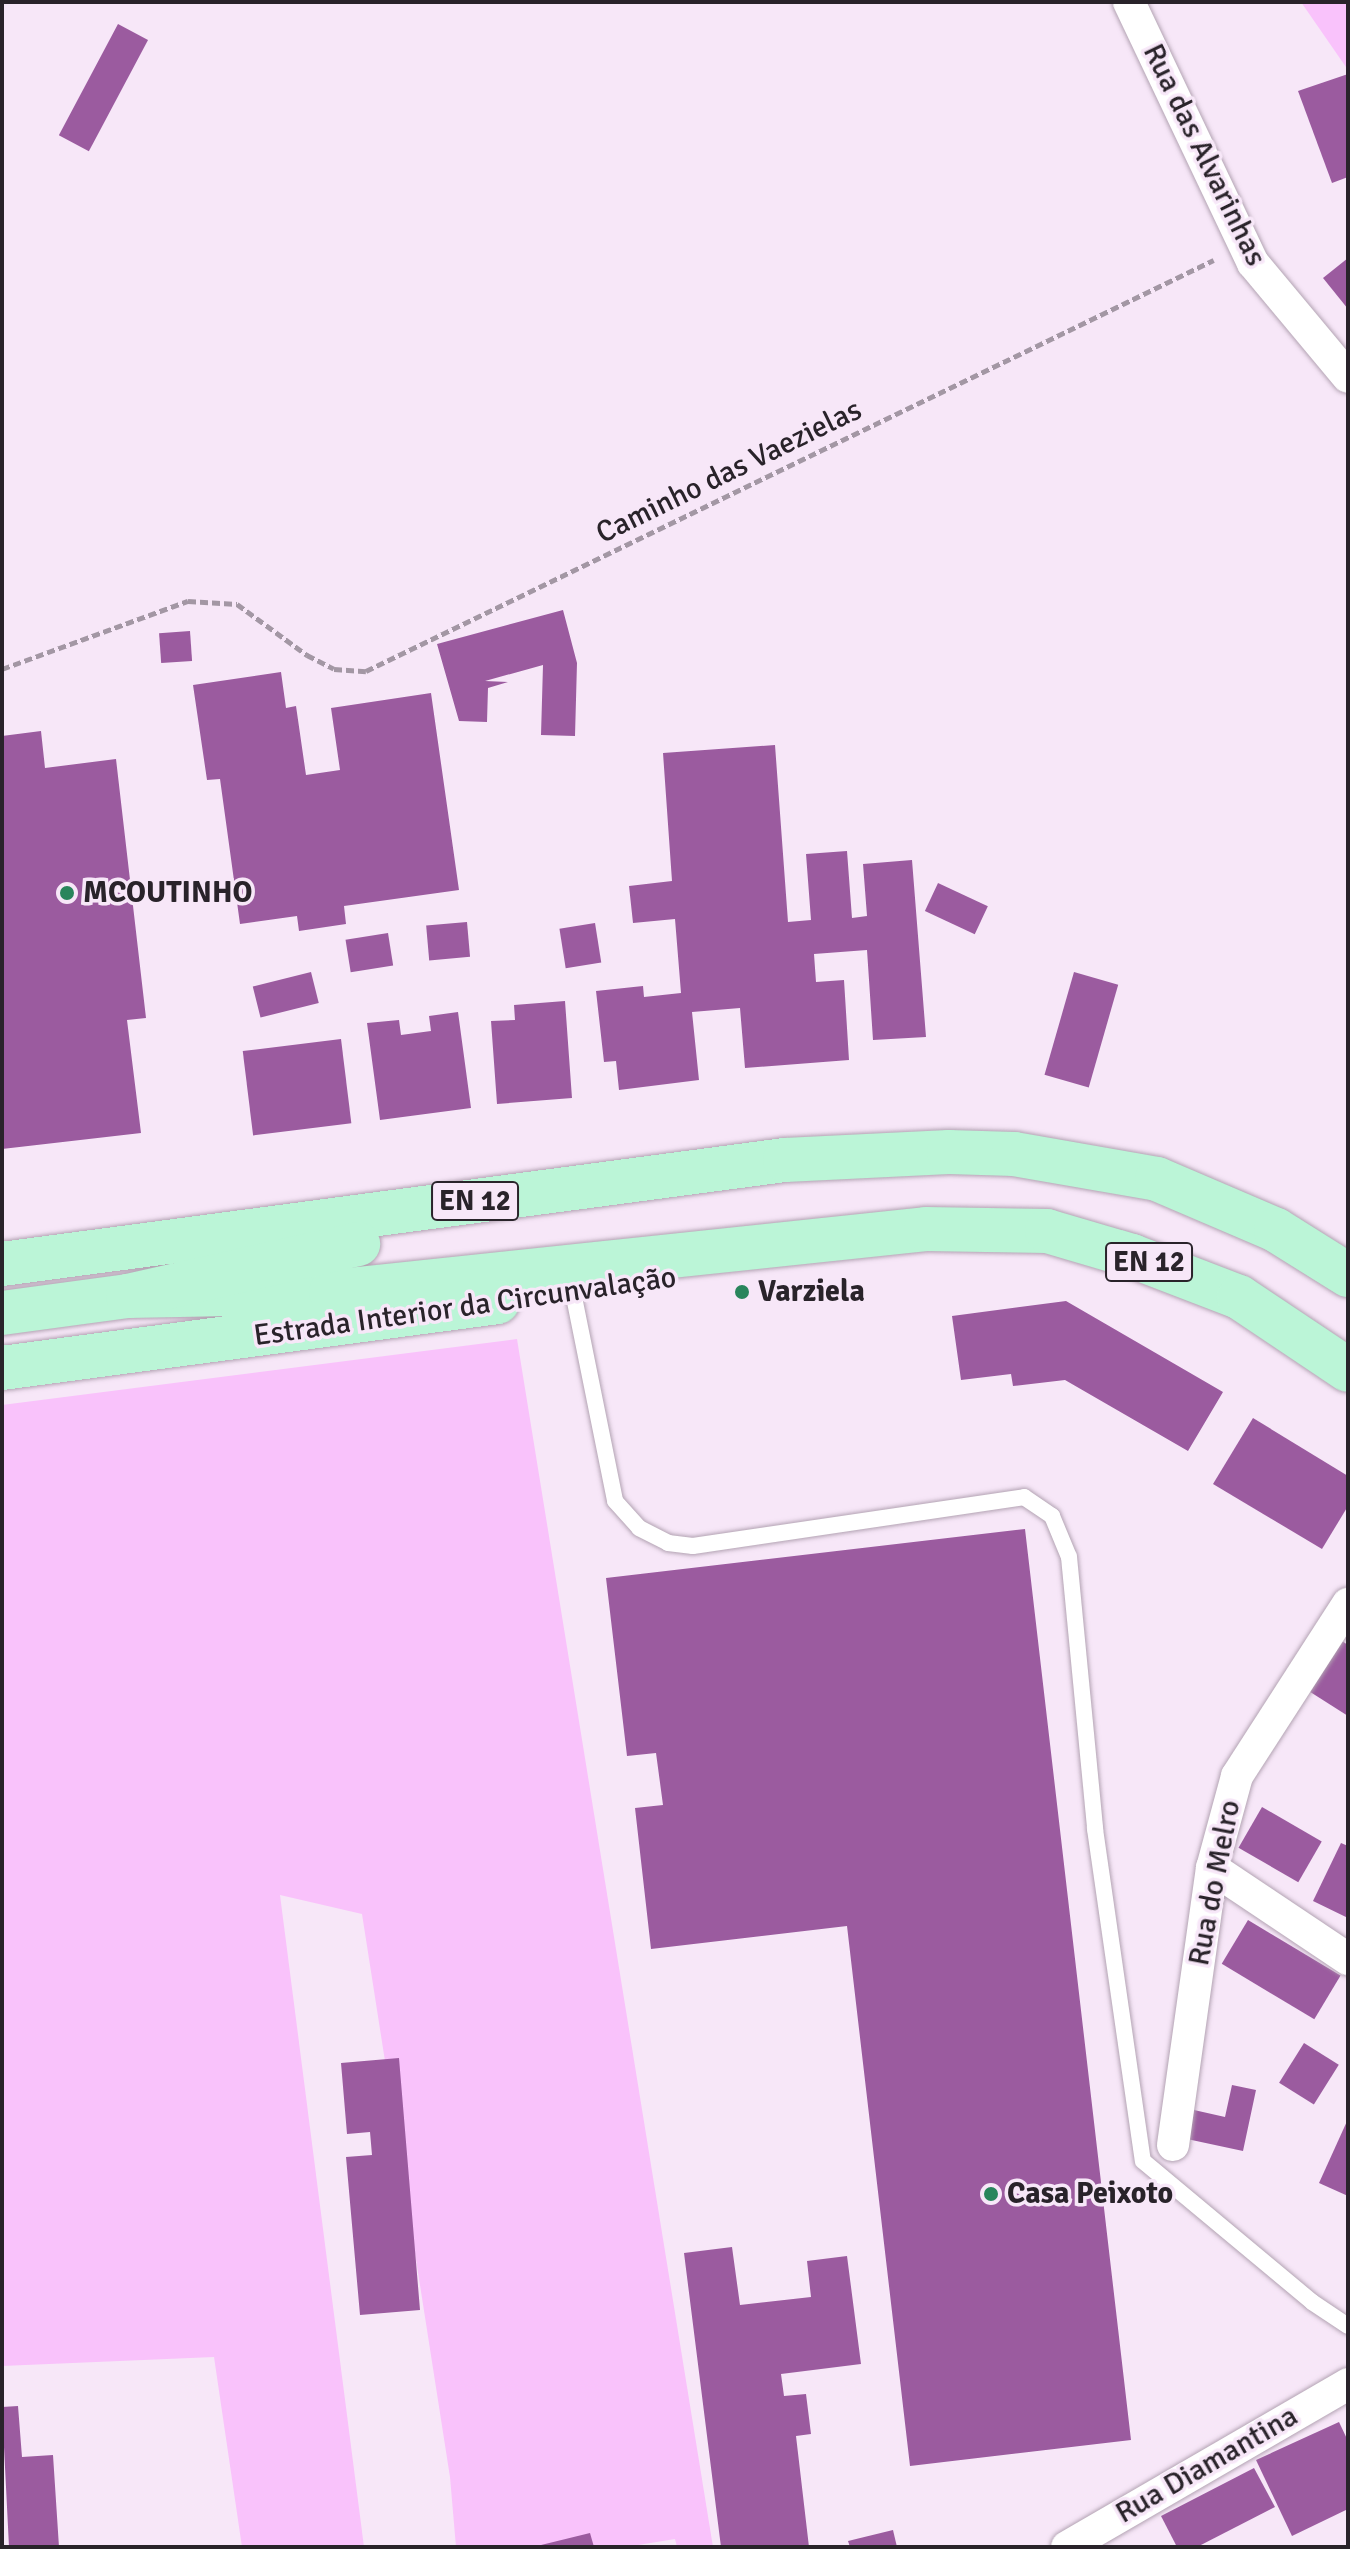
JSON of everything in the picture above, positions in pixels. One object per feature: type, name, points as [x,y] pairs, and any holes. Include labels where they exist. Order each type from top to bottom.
[{"type":"main road","name":"EN 12","points":[[2,1313],[128,1296],[331,1248],[792,1183],[949,1152]]},
{"type":"main road","name":"EN 12","points":[[2,1264],[785,1160],[949,1152],[1014,1154],[1157,1179],[1276,1230],[1348,1275]]},
{"type":"main road","name":"Estrada Interior da Circunvalação","points":[[128,1296],[331,1292],[926,1229],[1047,1231],[1132,1256],[1239,1297],[1348,1370]]},
{"type":"main road","name":"Estrada Interior da Circunvalação","points":[[2,1368],[770,1265],[926,1229]]},
{"type":"street","name":"Rua das Alvarinhas","points":[[1129,2],[1253,263],[1348,377]]},
{"type":"street","name":"Rua do Melro","points":[[1173,2145],[1212,1868],[1247,1754],[1348,1604]]},
{"type":"street","points":[[1212,1868],[1348,1959]]},
{"type":"street","name":"Rua Diamantina","points":[[1067,2547],[1348,2384]]},
{"type":"lane","points":[[573,1292],[615,1501],[639,1528],[668,1543],[693,1546],[1024,1497],[1052,1516],[1069,1557],[1095,1829],[1143,2161],[1312,2302],[1348,2326]]},
{"type":"path","name":"Caminho das Vaezielas","points":[[2,669],[188,601],[237,604],[307,655],[334,669],[366,671],[1245,245]]},
{"type":"shaded area","points":[[1301,2],[1348,2],[1348,70]]},
{"type":"shaded area","points":[[517,1339],[713,2547],[677,2547],[675,2539],[626,2547],[456,2547],[450,2477],[362,1914],[280,1895],[364,2547],[242,2547],[214,2357],[2,2366],[2,1405]]},
{"type":"building","points":[[118,24],[148,40],[89,151],[59,135]]},
{"type":"building","points":[[1348,74],[1348,177],[1332,183],[1298,91]]},
{"type":"building","points":[[1348,258],[1348,309],[1323,278]]},
{"type":"building","points":[[563,610],[577,663],[575,736],[541,735],[543,665],[485,681],[508,682],[488,688],[487,722],[459,721],[437,644]]},
{"type":"building","points":[[190,631],[192,661],[161,663],[159,633]]},
{"type":"building","points":[[281,672],[286,708],[296,706],[306,775],[340,770],[331,708],[431,693],[459,890],[344,906],[346,924],[299,931],[297,916],[240,924],[220,779],[207,780],[193,685]]},
{"type":"building","name":"MCOUTINHO","points":[[41,731],[45,768],[116,759],[146,1018],[127,1020],[141,1133],[2,1149],[2,736]]},
{"type":"building","points":[[775,745],[788,922],[811,920],[806,854],[847,851],[852,918],[867,916],[863,864],[912,860],[926,1037],[873,1040],[867,950],[814,954],[816,982],[844,980],[849,1060],[745,1068],[740,1008],[692,1012],[699,1080],[619,1090],[616,1061],[604,1062],[596,991],[643,986],[644,997],[681,993],[675,919],[633,923],[629,886],[672,881],[663,753]]},
{"type":"building","points":[[938,883],[988,906],[975,934],[925,911]]},
{"type":"building","points":[[467,922],[470,957],[429,960],[426,926]]},
{"type":"building","points":[[595,923],[601,963],[566,968],[559,929]]},
{"type":"building","points":[[388,933],[393,966],[351,972],[346,940]]},
{"type":"building","points":[[311,972],[319,1003],[261,1018],[253,987]]},
{"type":"building","points":[[1074,972],[1118,985],[1089,1088],[1045,1075]]},
{"type":"building","points":[[565,1001],[572,1098],[497,1104],[491,1021],[515,1020],[514,1005]]},
{"type":"building","points":[[458,1012],[471,1108],[380,1120],[367,1023],[399,1020],[401,1035],[431,1031],[429,1016]]},
{"type":"building","points":[[341,1039],[351,1123],[253,1135],[243,1051]]},
{"type":"building","points":[[1066,1301],[1223,1392],[1188,1451],[1065,1380],[1013,1386],[1011,1374],[961,1380],[952,1316]]},
{"type":"building","points":[[1253,1418],[1348,1476],[1348,1506],[1322,1549],[1213,1484]]},
{"type":"building","name":"Casa Peixoto","points":[[1025,1529],[1131,2440],[910,2466],[847,1926],[651,1949],[635,1808],[663,1805],[656,1753],[627,1756],[606,1578]]},
{"type":"building","points":[[1336,1637],[1348,1645],[1348,1716],[1304,1688]]},
{"type":"building","points":[[1262,1807],[1322,1841],[1298,1882],[1238,1848]]},
{"type":"building","points":[[1341,1843],[1348,1846],[1348,1918],[1313,1901]]},
{"type":"building","points":[[1248,1920],[1341,1976],[1314,2019],[1222,1964]]},
{"type":"building","points":[[1304,2043],[1339,2065],[1314,2105],[1279,2083]]},
{"type":"building","points":[[399,2058],[420,2310],[360,2315],[346,2157],[372,2155],[370,2132],[347,2134],[341,2063]]},
{"type":"building","points":[[1232,2085],[1256,2090],[1243,2151],[1187,2139],[1194,2110],[1225,2117]]},
{"type":"building","points":[[1348,2119],[1348,2196],[1319,2183]]},
{"type":"building","points":[[732,2247],[740,2305],[811,2297],[807,2261],[847,2256],[861,2364],[781,2374],[784,2396],[806,2394],[811,2434],[796,2436],[809,2547],[721,2547],[684,2253]]},
{"type":"building","points":[[18,2406],[22,2457],[53,2455],[59,2547],[9,2547],[2,2407]]},
{"type":"building","points":[[1339,2422],[1348,2441],[1348,2509],[1292,2536],[1256,2460]]},
{"type":"building","points":[[1254,2468],[1275,2507],[1197,2547],[1177,2547],[1161,2516]]},
{"type":"building","points":[[893,2530],[897,2547],[850,2547],[848,2541]]},
{"type":"building","points":[[590,2533],[594,2547],[537,2547],[537,2546]]},
{"type":"place","name":"MCOUTINHO","points":[[67,893]]},
{"type":"place","name":"Varziela","points":[[742,1292]]},
{"type":"place","name":"Casa Peixoto","points":[[991,2194]]}]
